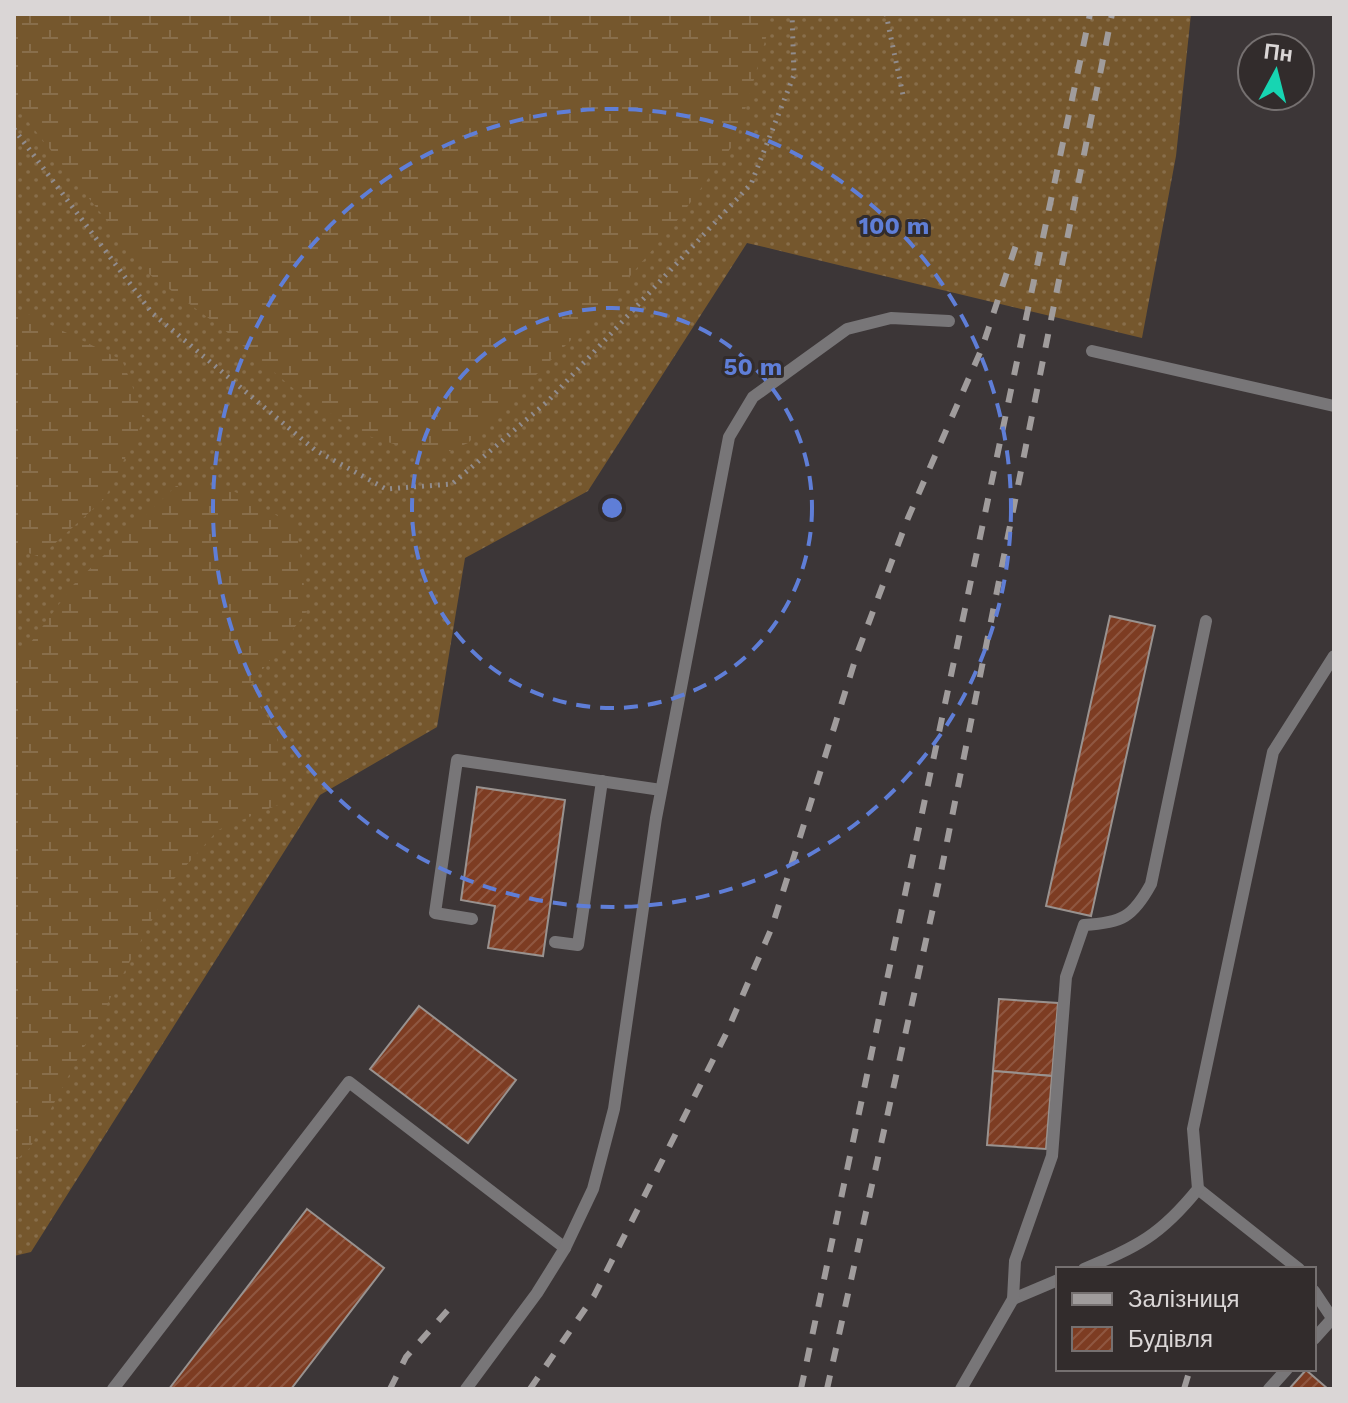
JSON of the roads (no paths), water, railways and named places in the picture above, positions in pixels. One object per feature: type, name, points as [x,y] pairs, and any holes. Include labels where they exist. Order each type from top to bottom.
[{"type":"lane","points":[[466,1389],[519,1319],[565,1248],[593,1189],[614,1109],[661,790],[729,437],[738,417],[753,397],[847,329],[891,318],[949,321]]},
{"type":"lane","points":[[1092,351],[1334,406]]},
{"type":"lane","points":[[961,1389],[1013,1299],[1015,1261],[1052,1156],[1066,977],[1084,925],[1113,924],[1137,909],[1151,884],[1206,621]]},
{"type":"lane","points":[[1089,1267],[1143,1244],[1173,1220],[1198,1189],[1193,1129],[1273,752],[1334,656]]},
{"type":"lane","points":[[472,919],[435,913],[457,760],[661,790]]},
{"type":"lane","points":[[555,942],[578,945],[602,781]]},
{"type":"lane","points":[[113,1389],[349,1082],[565,1248]]},
{"type":"lane","points":[[1198,1189],[1296,1267]]},
{"type":"lane","points":[[1013,1299],[1056,1281]]},
{"type":"lane","points":[[1316,1294],[1333,1320],[1316,1337]]},
{"type":"lane","points":[[1269,1389],[1285,1371]]},
{"type":"railway","points":[[801,1389],[1090,14]]},
{"type":"railway","points":[[827,1389],[941,872],[1112,14]]},
{"type":"railway","points":[[530,1389],[594,1296],[726,1034],[772,927],[857,654],[908,518],[982,348],[1017,242]]},
{"type":"railway","points":[[390,1389],[406,1357],[448,1310]]},
{"type":"railway","points":[[1184,1389],[1189,1371]]}]
